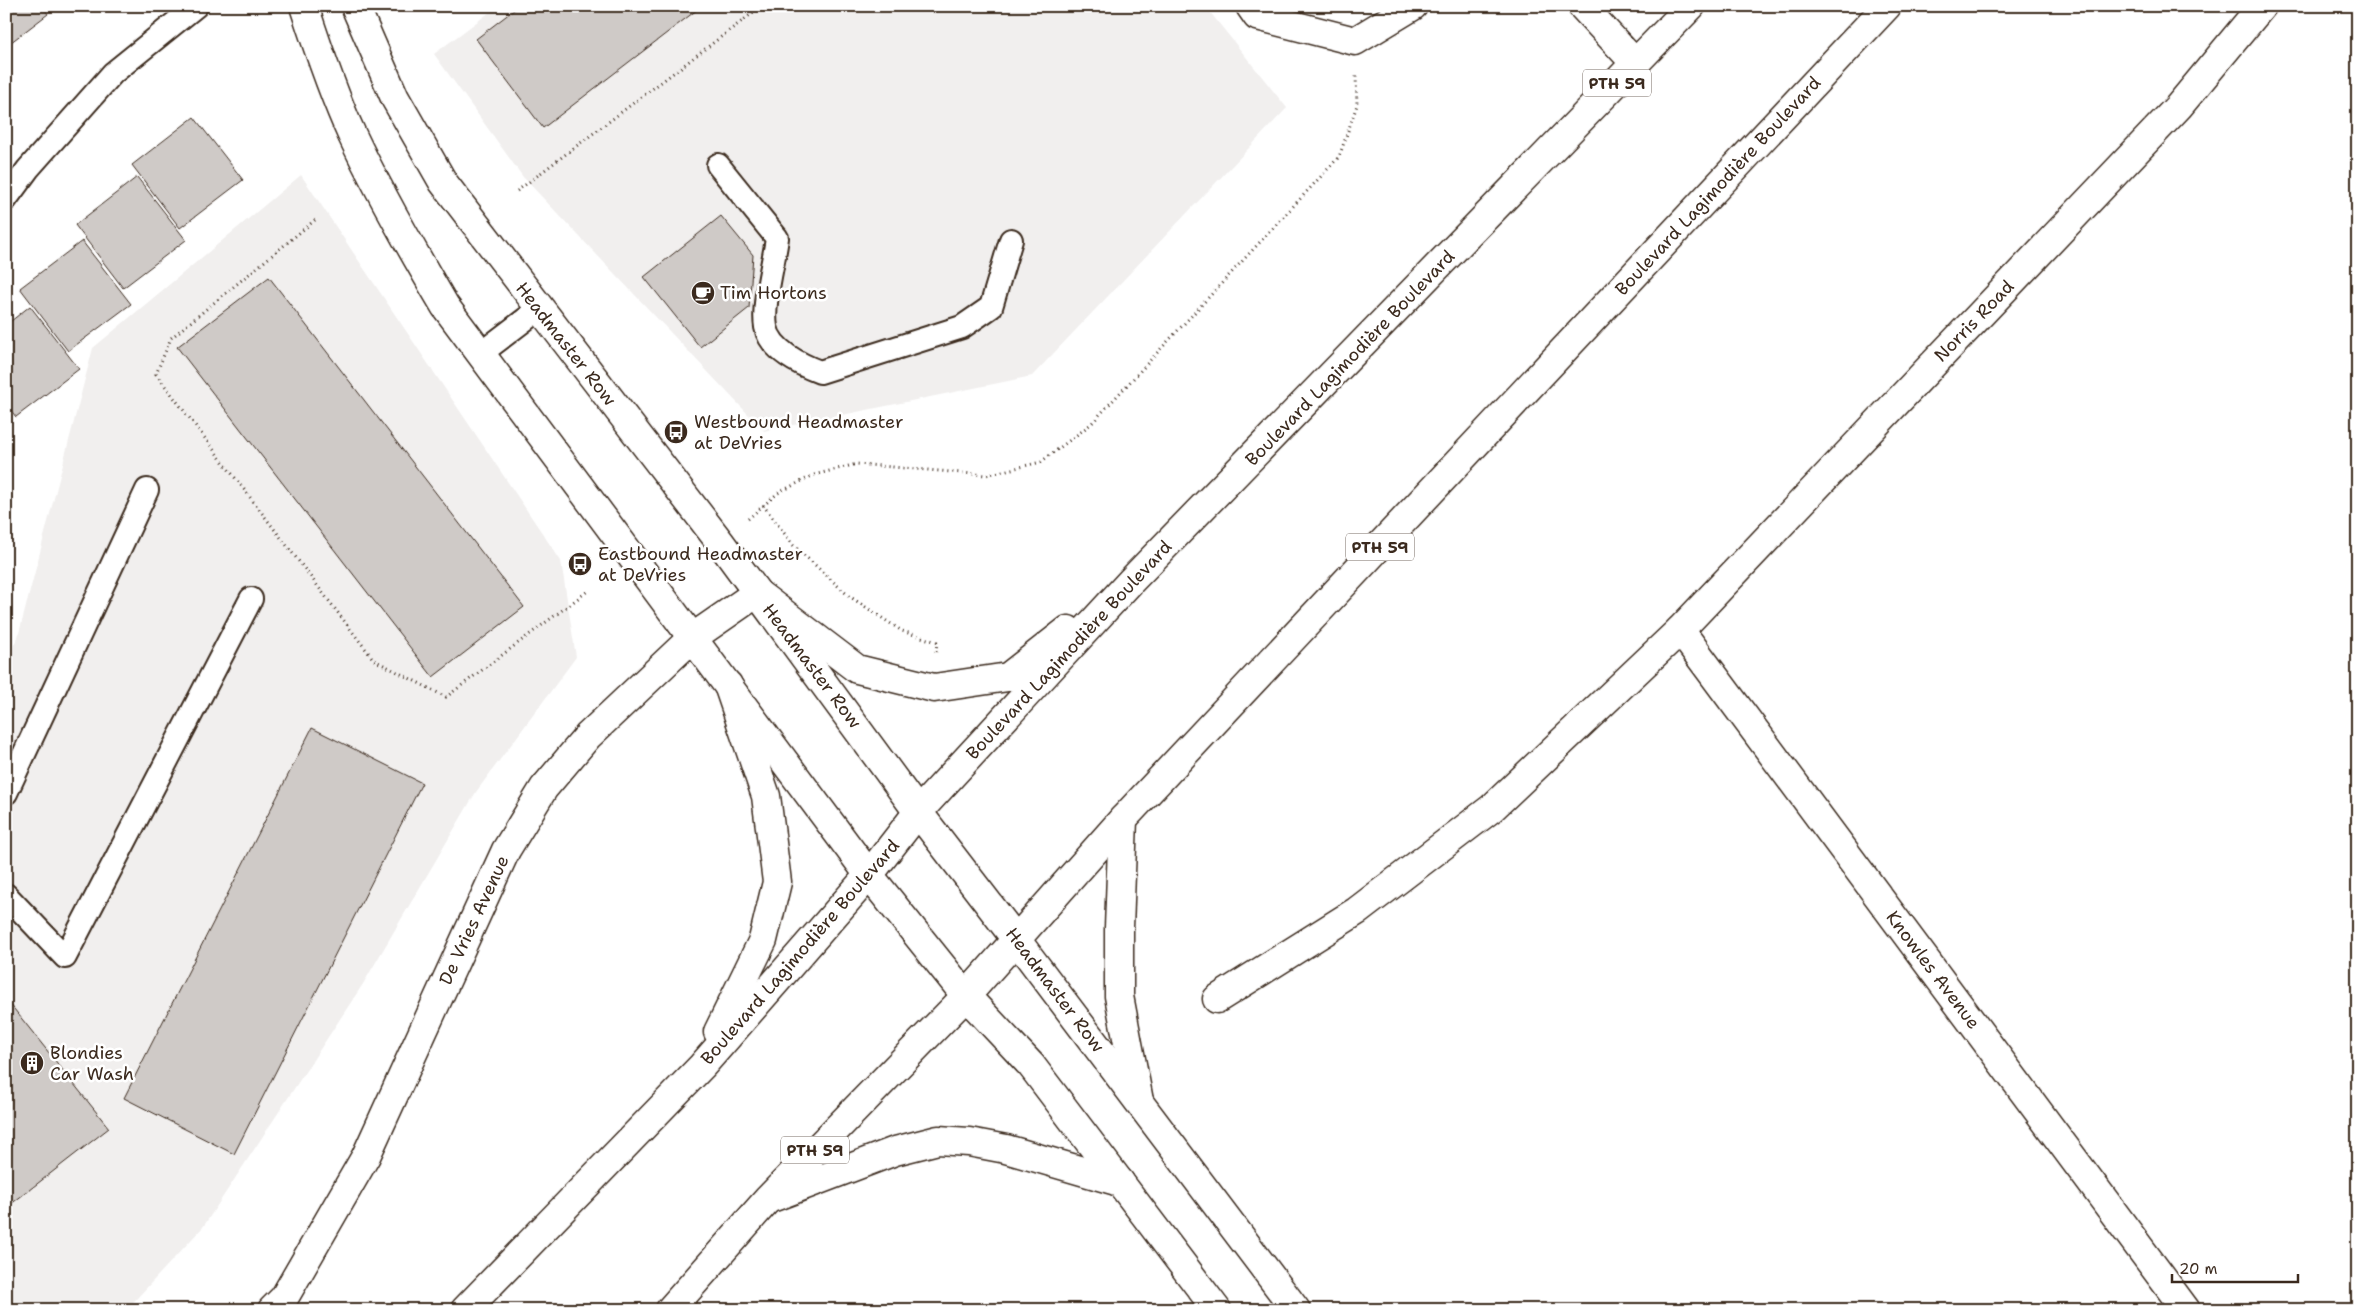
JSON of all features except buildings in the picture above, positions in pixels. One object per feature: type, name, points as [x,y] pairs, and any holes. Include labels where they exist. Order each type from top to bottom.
[{"type":"street","points":[[304,6],[315,40],[352,133],[396,222],[445,306],[869,875],[966,996],[1031,1065],[1217,1310]]},
{"type":"street","name":"Headmaster Row","points":[[354,6],[395,98],[443,182],[720,542],[888,768],[918,812],[1016,938],[1296,1310]]},
{"type":"street","points":[[1250,6],[1257,16],[1355,42],[1414,6]]},
{"type":"street","points":[[1582,6],[1636,64]]},
{"type":"street","name":"Boulevard Lagimodière Boulevard","points":[[465,1310],[702,1066],[869,875],[918,812],[1131,581],[1691,6]]},
{"type":"street","name":"Boulevard Lagimodière Boulevard","points":[[670,1310],[768,1199],[966,996],[1124,819],[1887,6]]},
{"type":"street","name":"Norris Road","points":[[1217,999],[1357,911],[1492,808],[1680,630],[2179,106],[2262,6]]},
{"type":"street","points":[[757,593],[857,668],[934,688],[1008,677],[1131,581]]},
{"type":"street","name":"De Vries Avenue","points":[[272,1310],[284,1298],[366,1156],[506,850],[544,788],[588,736],[692,638],[757,593]]},
{"type":"street","name":"Knowles Avenue","points":[[1680,630],[2186,1310]]},
{"type":"street","points":[[702,1066],[763,940],[777,882],[766,796],[728,686]]},
{"type":"street","points":[[1124,819],[1118,928],[1119,996],[1139,1101]]},
{"type":"street","points":[[768,1199],[895,1152],[938,1140],[969,1142],[1006,1149],[1120,1182]]},
{"type":"lane","points":[[6,199],[28,169],[113,73],[196,6]]},
{"type":"lane","points":[[718,165],[777,238],[766,311],[766,328],[779,348],[799,364],[820,372],[962,327],[991,307],[1011,240]]},
{"type":"lane","points":[[480,354],[539,309]]},
{"type":"lane","points":[[6,793],[147,490]]},
{"type":"lane","points":[[6,896],[65,957],[251,599]]},
{"type":"path","points":[[517,191],[762,6]]},
{"type":"path","points":[[720,542],[778,493],[814,475],[857,464],[986,475],[1041,462],[1091,424],[1339,157],[1357,105],[1355,42]]},
{"type":"path","points":[[315,220],[171,338],[156,374],[374,660],[438,693],[446,697],[588,590]]},
{"type":"path","points":[[763,505],[793,545],[850,596],[902,631],[937,642],[936,660]]},
{"type":"shaded area","points":[[498,6],[1205,6],[1287,108],[1032,376],[764,431],[523,177],[434,54]]},
{"type":"shaded area","points":[[301,175],[561,561],[576,657],[476,792],[363,984],[203,1227],[126,1310],[6,1310],[6,659],[18,637],[93,348]]},
{"type":"place","name":"Tim Hortons","points":[[703,293]]},
{"type":"place","name":"Westbound Headmaster at DeVries","points":[[676,432]]},
{"type":"place","name":"Eastbound Headmaster at DeVries","points":[[580,564]]},
{"type":"place","name":"Blondies Car Wash","points":[[32,1063]]}]
